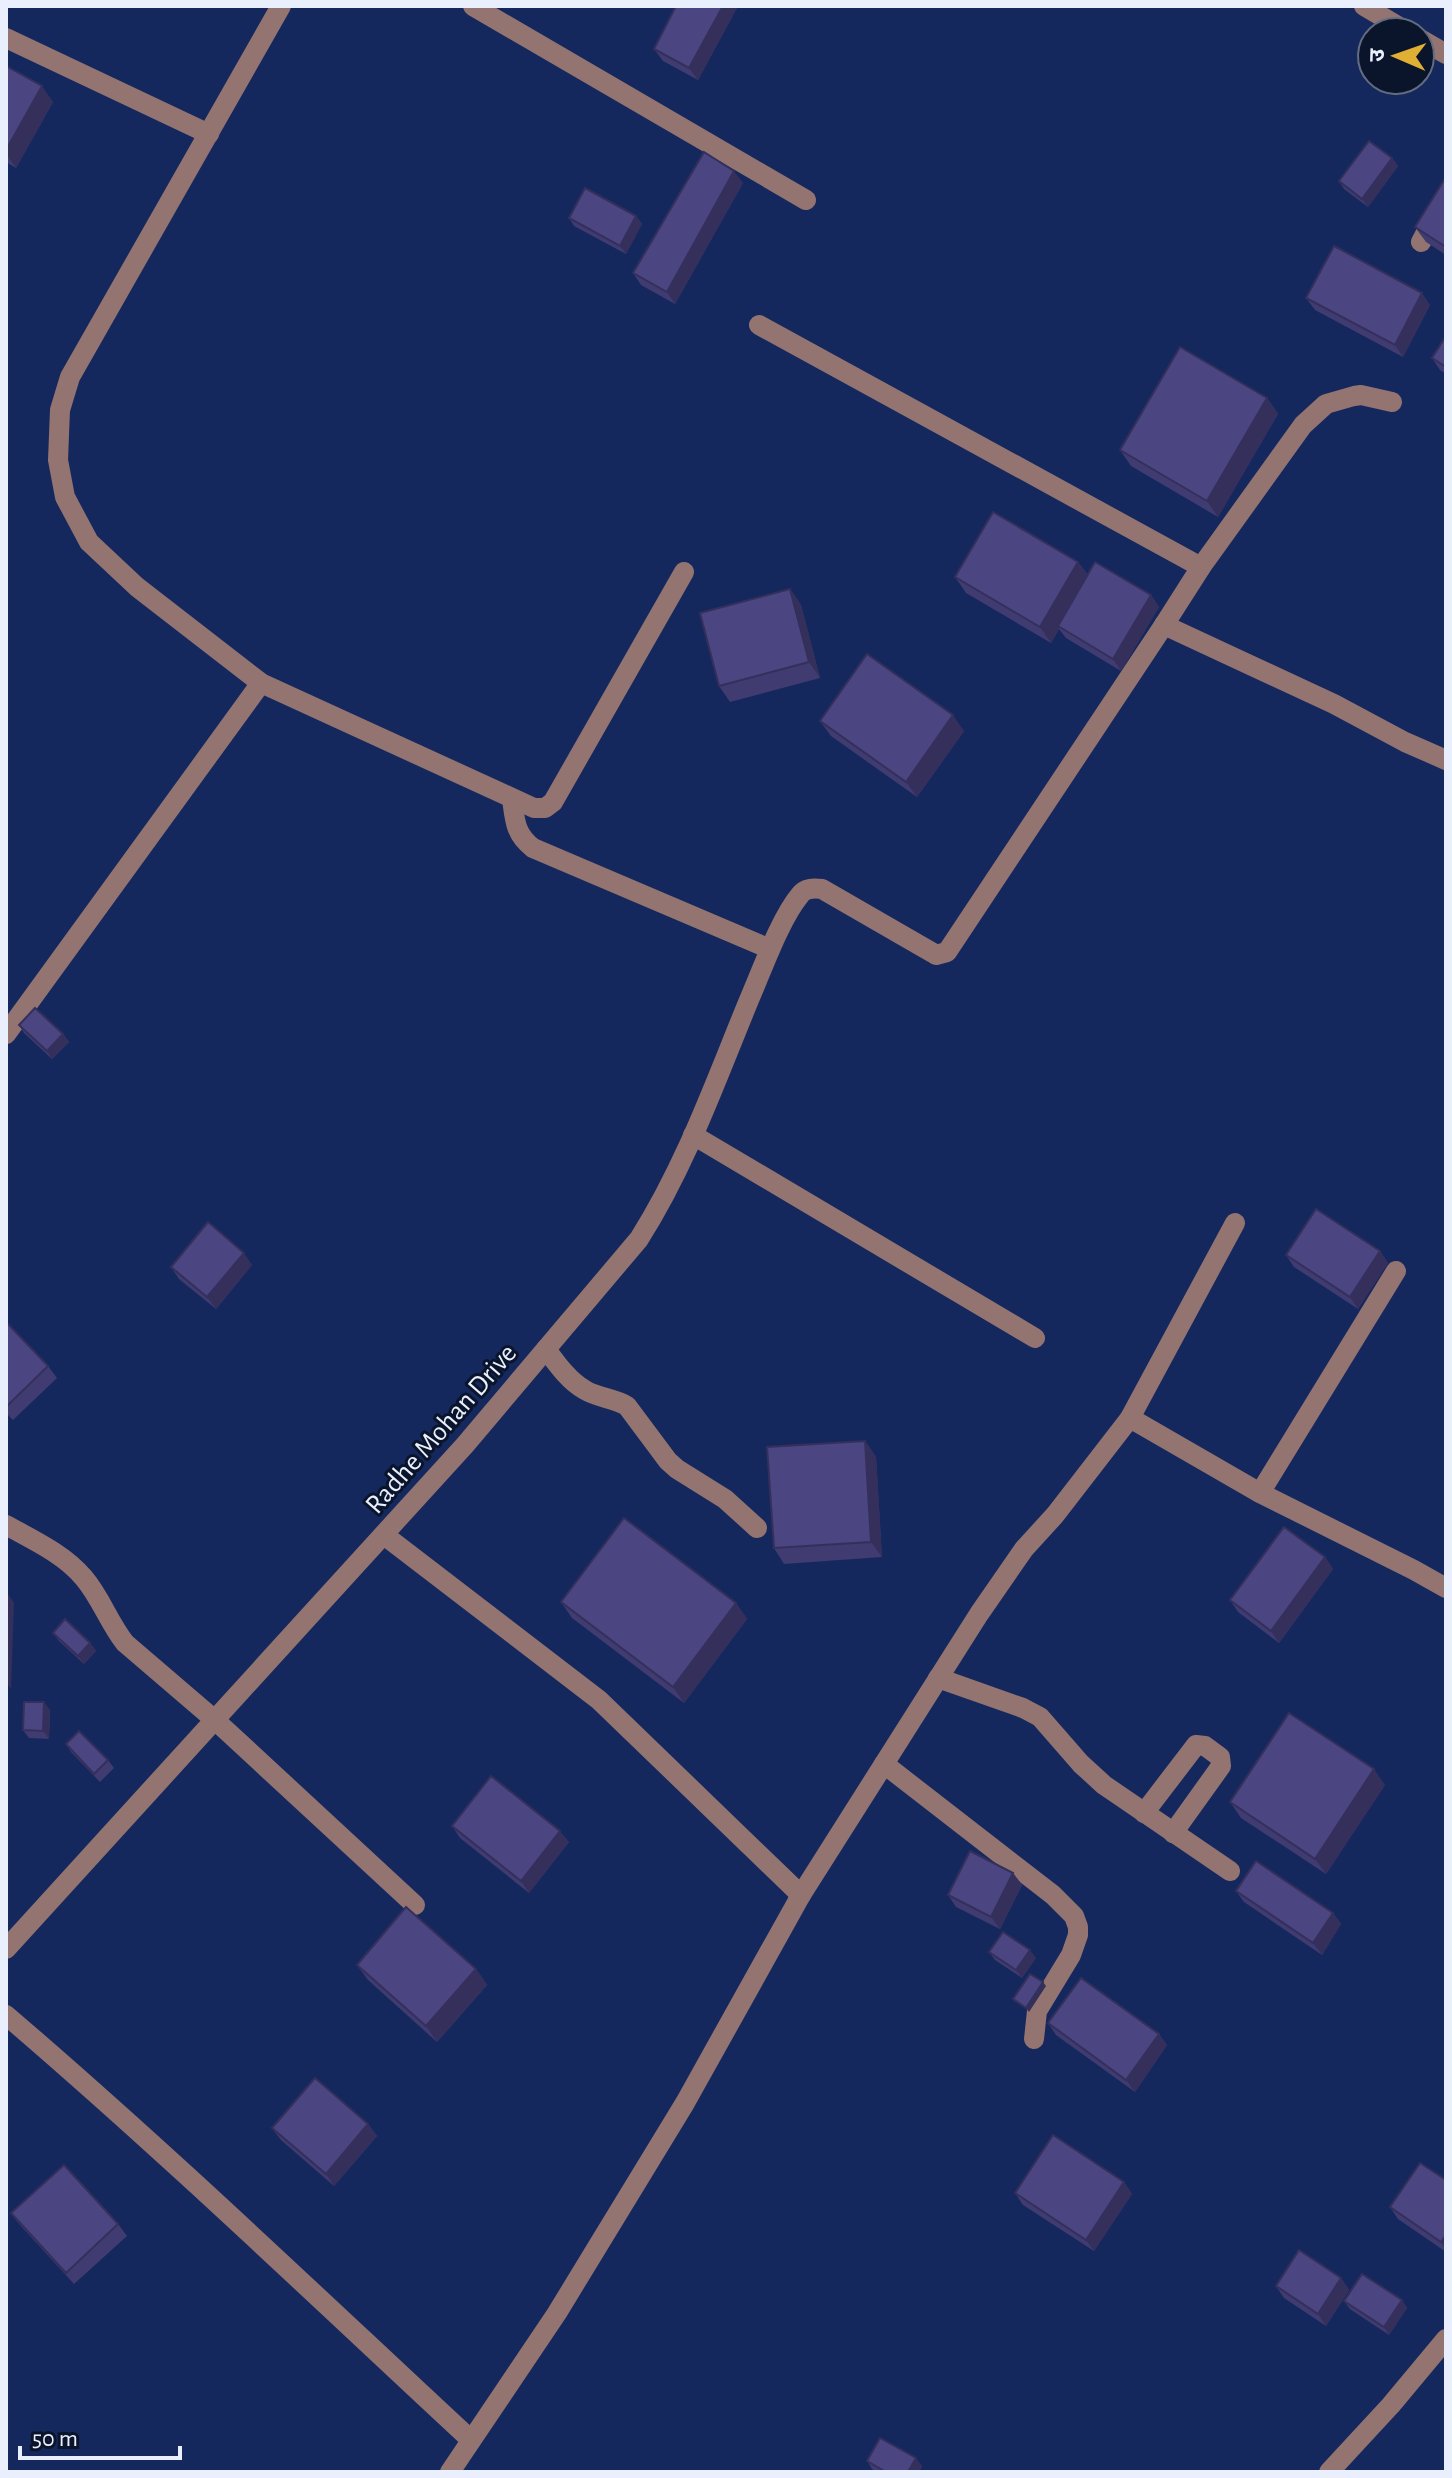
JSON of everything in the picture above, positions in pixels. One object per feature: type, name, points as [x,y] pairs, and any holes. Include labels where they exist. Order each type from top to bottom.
[{"type":"street","points":[[281,6],[70,377],[60,410],[58,460],[65,497],[89,542],[137,587],[261,683],[534,808],[545,808],[553,802],[684,572]]},
{"type":"street","points":[[473,6],[806,200]]},
{"type":"street","points":[[6,38],[209,134]]},
{"type":"street","points":[[1421,242],[1446,195]]},
{"type":"street","points":[[759,325],[1201,567]]},
{"type":"street","points":[[1392,402],[1361,395],[1326,404],[1313,414],[1201,567],[1164,625],[1446,760]]},
{"type":"street","name":"Radhe Mohan Drive","points":[[6,1949],[465,1445],[639,1239],[693,1135],[770,949],[801,892],[811,888],[822,889],[936,955],[947,952],[1164,625]]},
{"type":"street","points":[[6,1034],[261,683]]},
{"type":"street","points":[[512,799],[521,839],[533,848],[770,949]]},
{"type":"street","points":[[693,1135],[1035,1338]]},
{"type":"street","points":[[450,2472],[557,2313],[685,2103],[801,1895],[979,1614],[1024,1549],[1055,1515],[1130,1418],[1235,1223]]},
{"type":"street","points":[[1260,1493],[1396,1271]]},
{"type":"street","points":[[546,1349],[576,1384],[593,1394],[627,1406],[668,1461],[725,1499],[757,1528]]},
{"type":"street","points":[[1130,1418],[1260,1493],[1446,1588]]},
{"type":"street","points":[[6,1525],[64,1558],[76,1569],[125,1643],[216,1721],[415,1905]]},
{"type":"street","points":[[384,1535],[599,1700],[801,1895]]},
{"type":"street","points":[[938,1678],[1040,1717],[1104,1785],[1230,1871]]},
{"type":"street","points":[[1144,1813],[1196,1745],[1205,1746],[1220,1757],[1221,1766],[1173,1833]]},
{"type":"street","points":[[884,1764],[1053,1895],[1076,1920],[1076,1943],[1037,2011],[1034,2039]]},
{"type":"street","points":[[6,2015],[259,2241],[471,2440]]},
{"type":"street","points":[[1329,2472],[1446,2339]]},
{"type":"building","points":[[676,6],[723,6],[689,68],[654,49]]},
{"type":"building","points":[[6,66],[42,86],[6,150]]},
{"type":"building","points":[[1369,141],[1392,158],[1362,199],[1339,181]]},
{"type":"building","points":[[704,152],[734,171],[667,292],[633,273]]},
{"type":"building","points":[[1446,177],[1446,247],[1415,227]]},
{"type":"building","points":[[585,188],[636,216],[620,246],[569,218]]},
{"type":"building","points":[[1334,246],[1422,293],[1395,345],[1306,298]]},
{"type":"building","points":[[1446,336],[1446,367],[1432,358]]},
{"type":"building","points":[[1180,347],[1267,398],[1207,501],[1120,450]]},
{"type":"building","points":[[993,512],[1078,562],[1040,627],[955,577]]},
{"type":"building","points":[[1095,562],[1151,595],[1113,659],[1058,626]]},
{"type":"building","points":[[790,589],[809,662],[719,686],[700,613]]},
{"type":"building","points":[[867,654],[953,715],[906,782],[820,721]]},
{"type":"building","points":[[35,1008],[63,1034],[47,1051],[19,1025]]},
{"type":"building","points":[[1316,1209],[1380,1251],[1350,1297],[1286,1255]]},
{"type":"building","points":[[208,1222],[244,1253],[207,1297],[171,1267]]},
{"type":"building","points":[[6,1322],[48,1366],[6,1407]]},
{"type":"building","points":[[865,1441],[871,1542],[774,1548],[767,1447]]},
{"type":"building","points":[[624,1518],[736,1603],[673,1687],[561,1602]]},
{"type":"building","points":[[1284,1527],[1325,1557],[1271,1631],[1230,1600]]},
{"type":"building","points":[[65,1619],[90,1643],[78,1656],[53,1633]]},
{"type":"building","points":[[24,1702],[44,1702],[43,1731],[23,1730]]},
{"type":"building","points":[[1289,1713],[1374,1769],[1315,1859],[1230,1802]]},
{"type":"building","points":[[79,1731],[108,1760],[94,1774],[66,1744]]},
{"type":"building","points":[[491,1776],[560,1831],[521,1881],[452,1826]]},
{"type":"building","points":[[970,1851],[1013,1873],[991,1917],[948,1895]]},
{"type":"building","points":[[1256,1861],[1333,1913],[1313,1943],[1236,1891]]},
{"type":"building","points":[[406,1907],[476,1969],[426,2026],[357,1965]]},
{"type":"building","points":[[1003,1932],[1030,1950],[1016,1970],[989,1952]]},
{"type":"building","points":[[1030,1974],[1043,1982],[1026,2008],[1013,1999]]},
{"type":"building","points":[[1081,1978],[1159,2034],[1126,2080],[1048,2023]]},
{"type":"building","points":[[315,2078],[368,2124],[326,2174],[272,2128]]},
{"type":"building","points":[[1053,2135],[1124,2182],[1086,2240],[1015,2193]]},
{"type":"building","points":[[1420,2163],[1446,2180],[1446,2235],[1441,2242],[1390,2207]]},
{"type":"building","points":[[64,2165],[118,2224],[66,2273],[11,2213]]},
{"type":"building","points":[[1299,2250],[1341,2278],[1318,2314],[1276,2286]]},
{"type":"building","points":[[1362,2274],[1402,2300],[1384,2327],[1344,2301]]},
{"type":"building","points":[[880,2438],[916,2458],[908,2472],[886,2472],[867,2461]]}]
